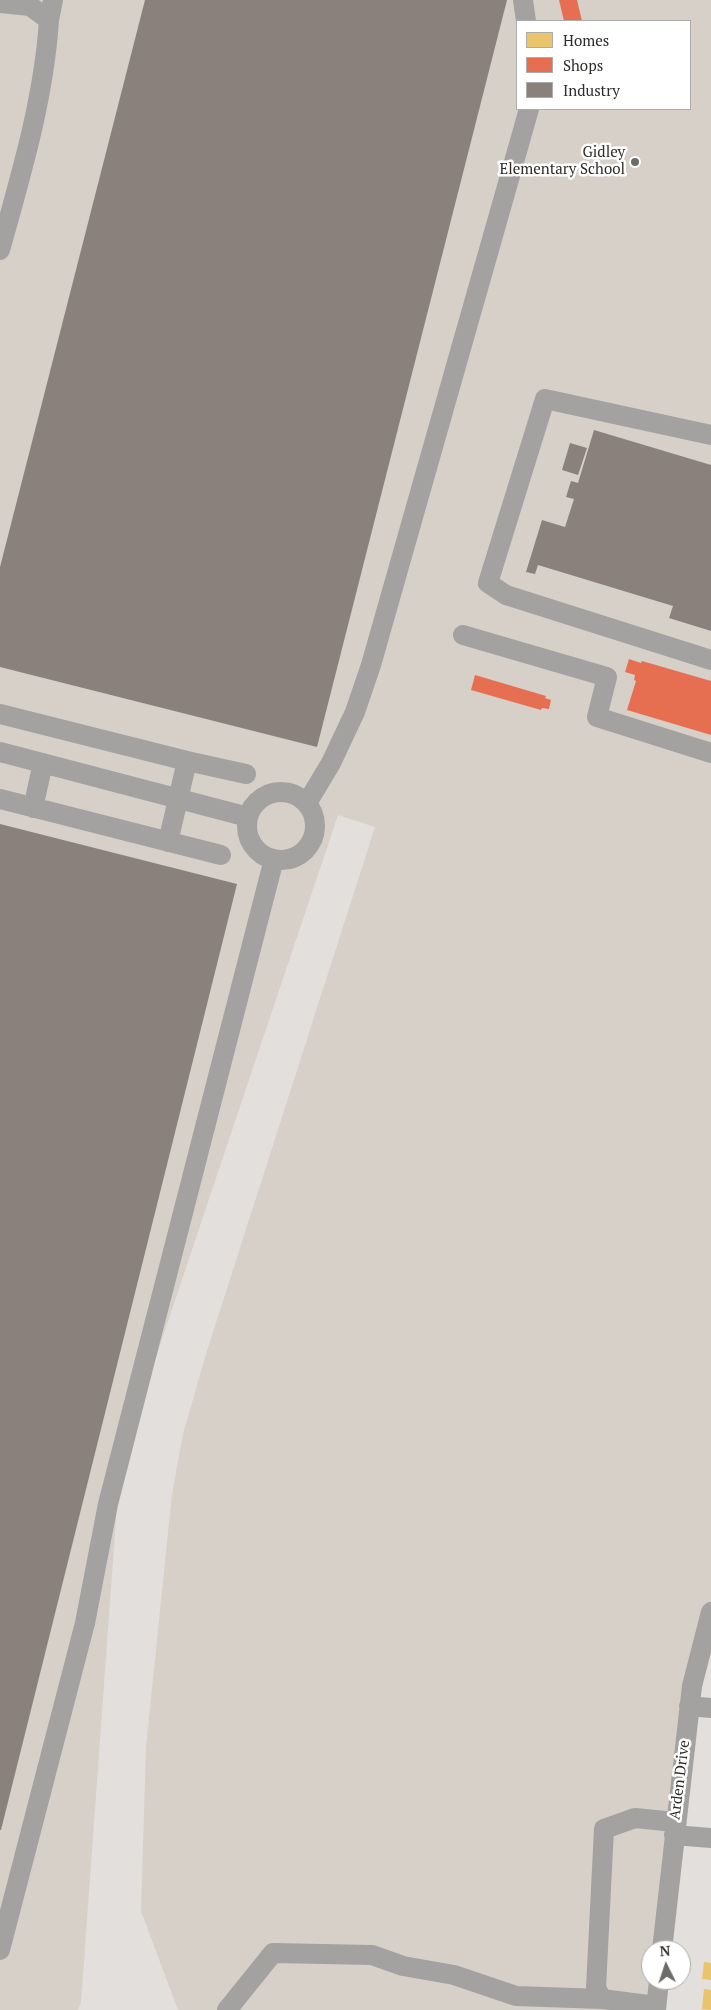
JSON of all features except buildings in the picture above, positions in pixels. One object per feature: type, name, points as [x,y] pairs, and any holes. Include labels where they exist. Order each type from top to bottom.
[{"type":"street","points":[[0,250],[35,114],[53,0]]},
{"type":"street","points":[[523,0],[526,20]]},
{"type":"street","points":[[0,3],[30,6],[49,20]]},
{"type":"street","points":[[307,803],[331,763],[355,712],[372,665],[529,110]]},
{"type":"street","points":[[711,435],[545,399],[488,584],[506,595],[711,660]]},
{"type":"street","points":[[463,635],[607,677],[597,717],[711,752]]},
{"type":"street","points":[[0,714],[246,774]]},
{"type":"street","points":[[0,752],[248,817]]},
{"type":"street","points":[[168,842],[187,761]]},
{"type":"street","points":[[33,808],[43,763]]},
{"type":"street","points":[[276,792],[287,792],[298,796],[307,803],[313,813],[315,823],[314,835],[310,845],[302,853],[292,859],[274,859],[260,853],[252,844],[247,834],[248,817],[256,802],[265,796],[276,792]]},
{"type":"street","points":[[0,799],[221,856]]},
{"type":"street","points":[[0,1950],[85,1623],[108,1504],[274,859]]},
{"type":"street","name":"Arden Drive","points":[[663,1940],[689,1706],[692,1686],[711,1612]]},
{"type":"street","points":[[689,1706],[711,1708]]},
{"type":"street","points":[[602,1999],[596,1988],[604,1828],[635,1818],[711,1838]]},
{"type":"street","points":[[227,2010],[273,1953],[372,1955],[403,1966],[454,1975],[516,1996],[602,1999],[656,2008],[658,1990]]},
{"type":"shaded area","points":[[0,0],[711,0],[711,1612],[663,1940],[641,1940],[641,1990],[653,1990],[656,2010],[178,2010],[141,1911],[146,1747],[172,1494],[183,1434],[206,1354],[375,827],[338,815],[120,1464],[81,2002],[78,2010],[0,2010]]},
{"type":"place","name":"Gidley Elementary School","points":[[635,162]]}]
